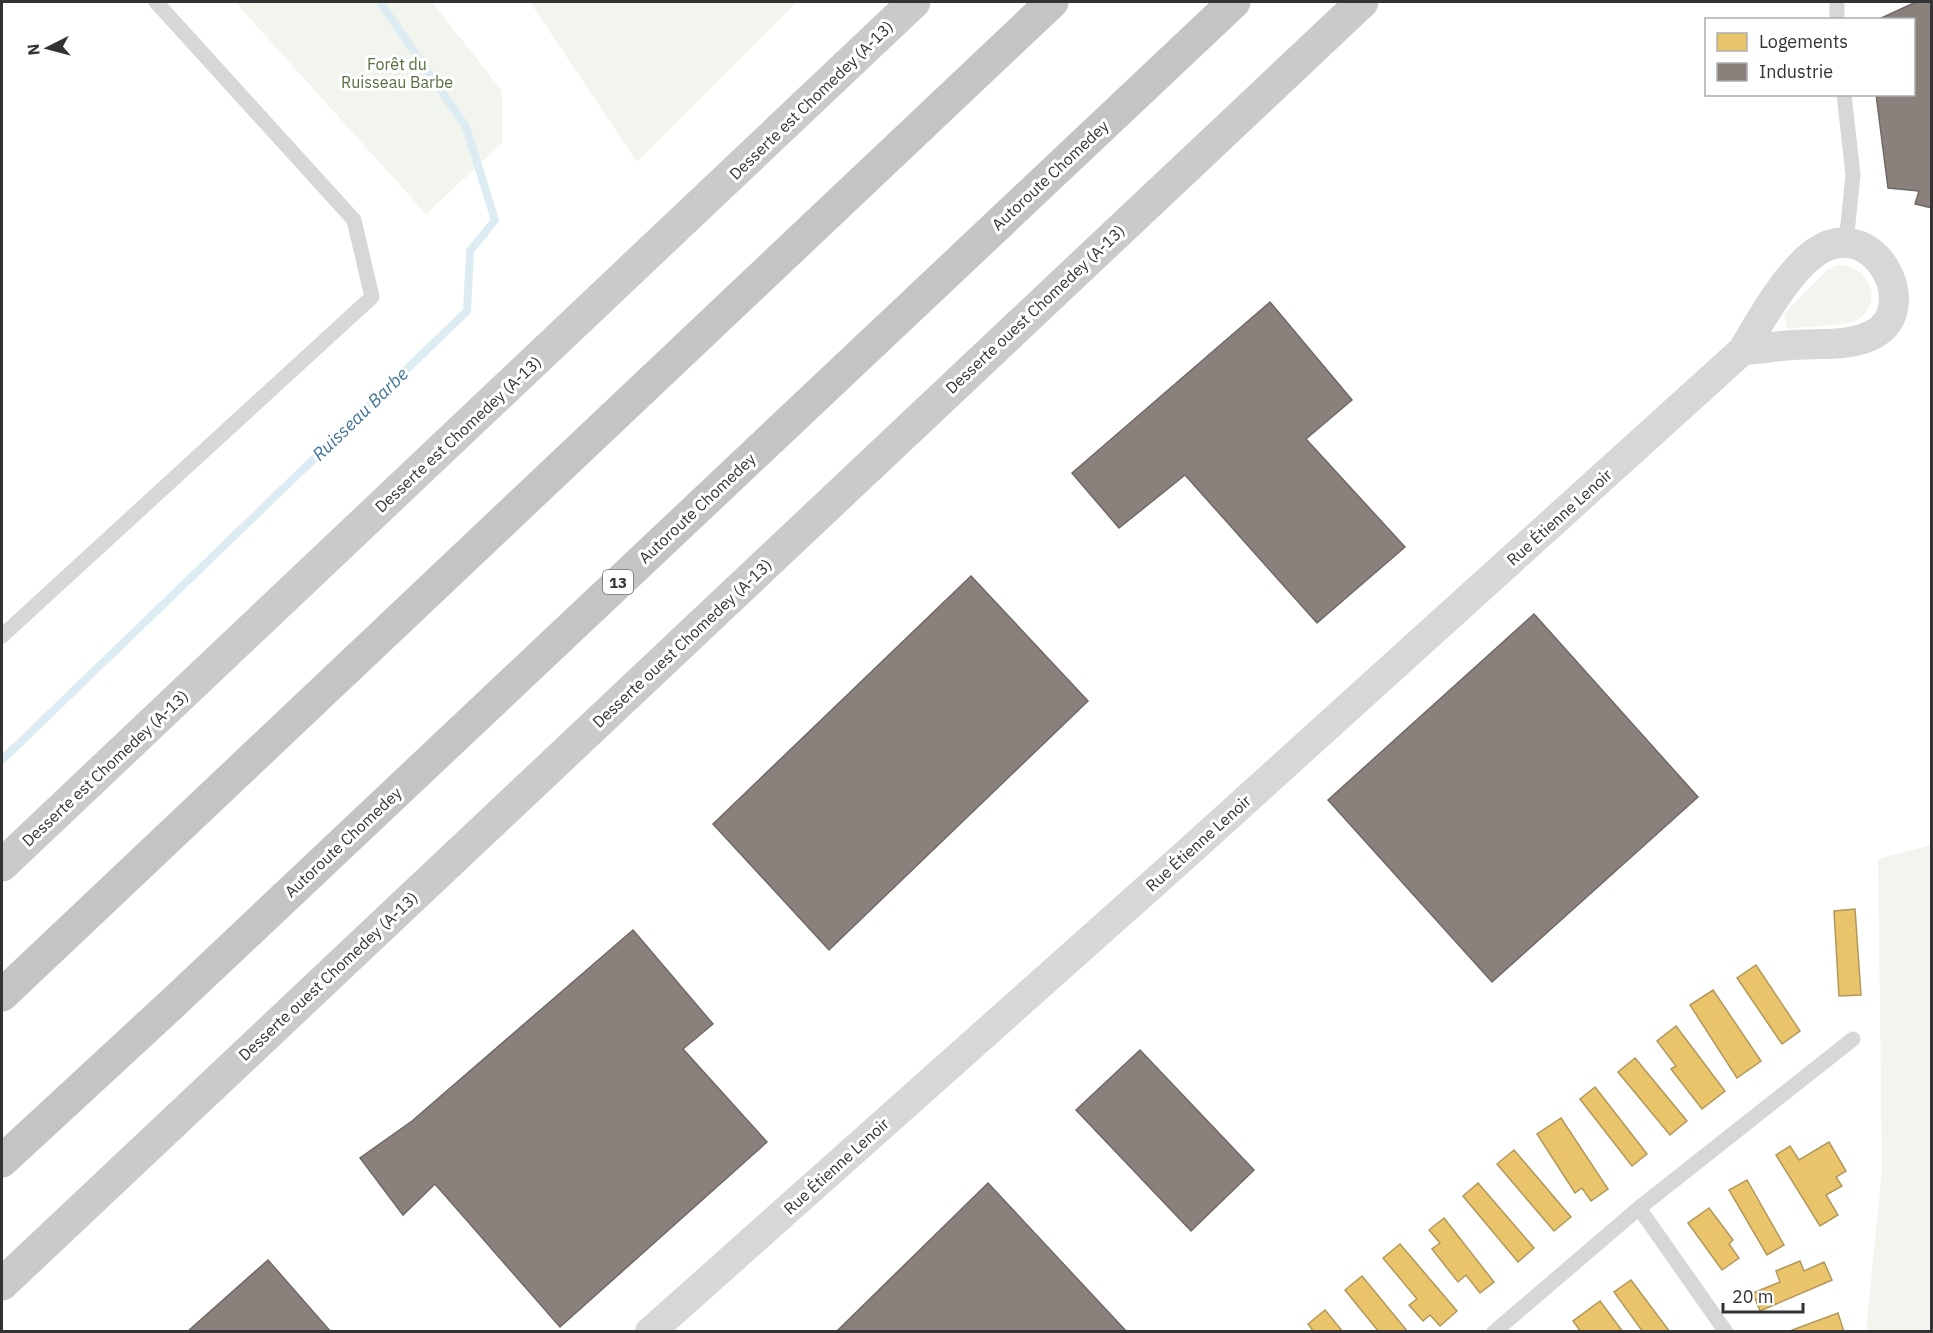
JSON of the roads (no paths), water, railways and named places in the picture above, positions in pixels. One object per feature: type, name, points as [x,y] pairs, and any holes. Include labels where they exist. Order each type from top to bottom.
[{"type":"highway","points":[[2,995],[1052,2]]},
{"type":"highway","name":"Autoroute Chomedey","points":[[2,1161],[1233,2]]},
{"type":"main road","name":"Desserte est Chomedey (A-13)","points":[[2,865],[914,2]]},
{"type":"main road","name":"Desserte ouest Chomedey (A-13)","points":[[2,1284],[1362,2]]},
{"type":"street","name":"Rue Étienne Lenoir","points":[[650,1332],[1190,850],[1743,350],[1769,307],[1803,263],[1826,246],[1846,243]]},
{"type":"street","points":[[1743,350],[1852,341],[1876,334],[1885,325],[1893,304],[1890,278],[1874,253],[1846,243]]},
{"type":"lane","points":[[2,636],[372,297],[354,220],[156,2]]},
{"type":"lane","points":[[1837,2],[1837,18]]},
{"type":"lane","points":[[1844,96],[1853,175],[1846,243]]},
{"type":"lane","points":[[1494,1332],[1639,1208],[1853,1039]]},
{"type":"lane","points":[[1639,1208],[1726,1332]]},
{"type":"waterway","name":"Ruisseau Barbe","points":[[2,760],[467,311],[470,251],[495,220],[466,127],[380,2]]},
{"type":"park label","name":"Forêt du Ruisseau Barbe","points":[[397,73]]}]
